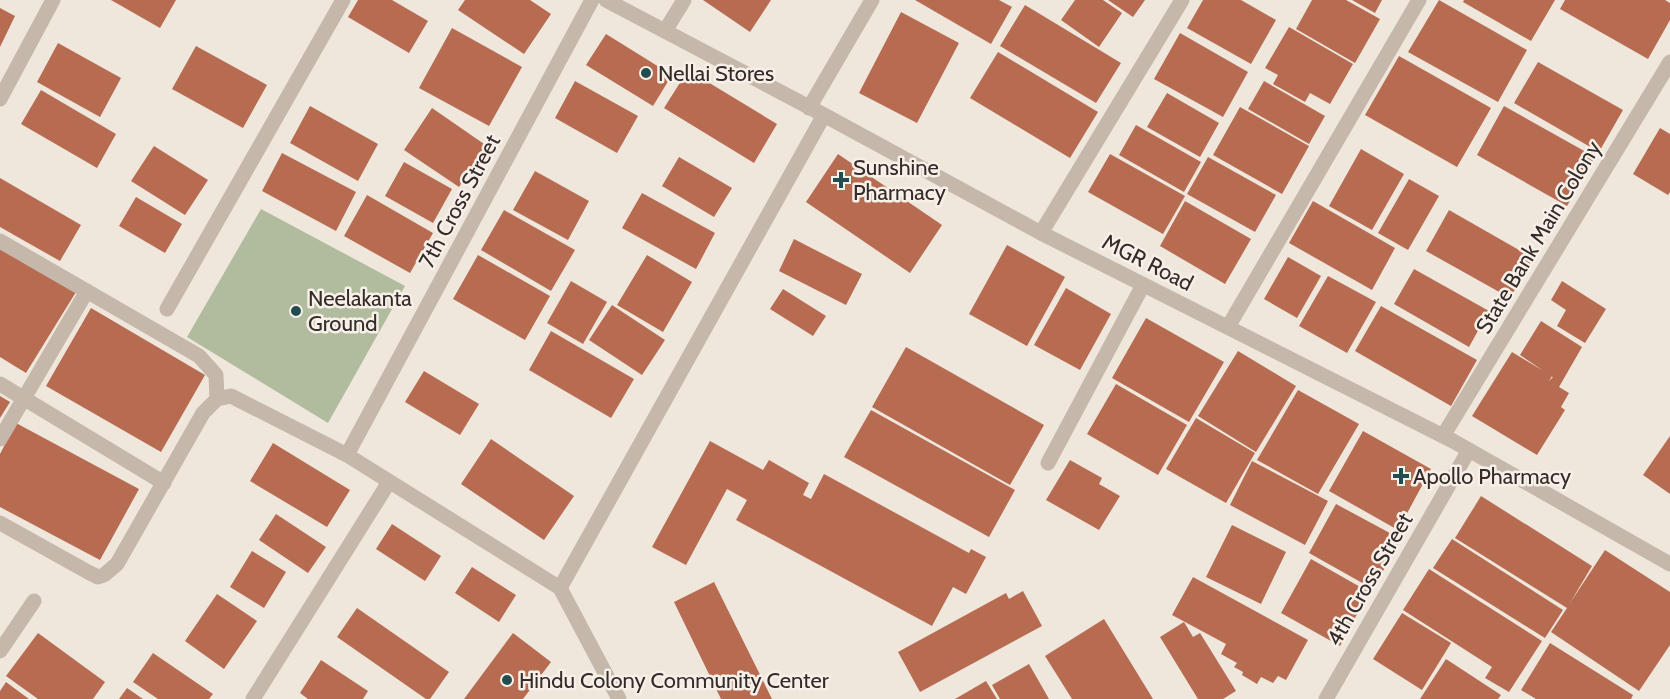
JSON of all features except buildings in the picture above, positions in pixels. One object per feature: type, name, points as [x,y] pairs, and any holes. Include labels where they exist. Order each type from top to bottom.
[{"type":"street","points":[[0,99],[53,0]]},
{"type":"street","points":[[166,309],[344,0]]},
{"type":"street","name":"7th Cross Street","points":[[347,455],[592,0]]},
{"type":"street","name":"MGR Road","points":[[606,0],[1041,233],[1443,436],[1670,564]]},
{"type":"street","points":[[664,31],[684,0]]},
{"type":"street","points":[[809,108],[872,0]]},
{"type":"street","points":[[1041,233],[1182,0]]},
{"type":"street","points":[[1228,327],[1419,0]]},
{"type":"street","name":"State Bank Main Colony","points":[[1443,436],[1670,62]]},
{"type":"street","points":[[560,588],[824,115]]},
{"type":"street","points":[[0,241],[199,356],[216,375],[217,399]]},
{"type":"street","points":[[1048,463],[1143,285]]},
{"type":"street","points":[[0,439],[87,291]]},
{"type":"street","points":[[0,384],[164,483]]},
{"type":"street","points":[[0,523],[98,577],[104,575],[117,564],[203,413],[217,399],[231,396],[347,455],[560,588],[619,699]]},
{"type":"street","name":"4th Cross Street","points":[[1326,699],[1469,450]]},
{"type":"street","points":[[253,699],[389,482]]},
{"type":"street","points":[[0,651],[34,601]]},
{"type":"green space","name":"Neelakanta Ground","points":[[261,209],[405,286],[328,423],[187,337]]},
{"type":"place","name":"Nellai Stores","points":[[646,73]]},
{"type":"place","name":"Sunshine Pharmacy","points":[[841,180]]},
{"type":"place","name":"Neelakanta Ground","points":[[296,311]]},
{"type":"place","name":"Apollo Pharmacy","points":[[1401,476]]},
{"type":"place","name":"Hindu Colony Community Center","points":[[507,680]]}]
